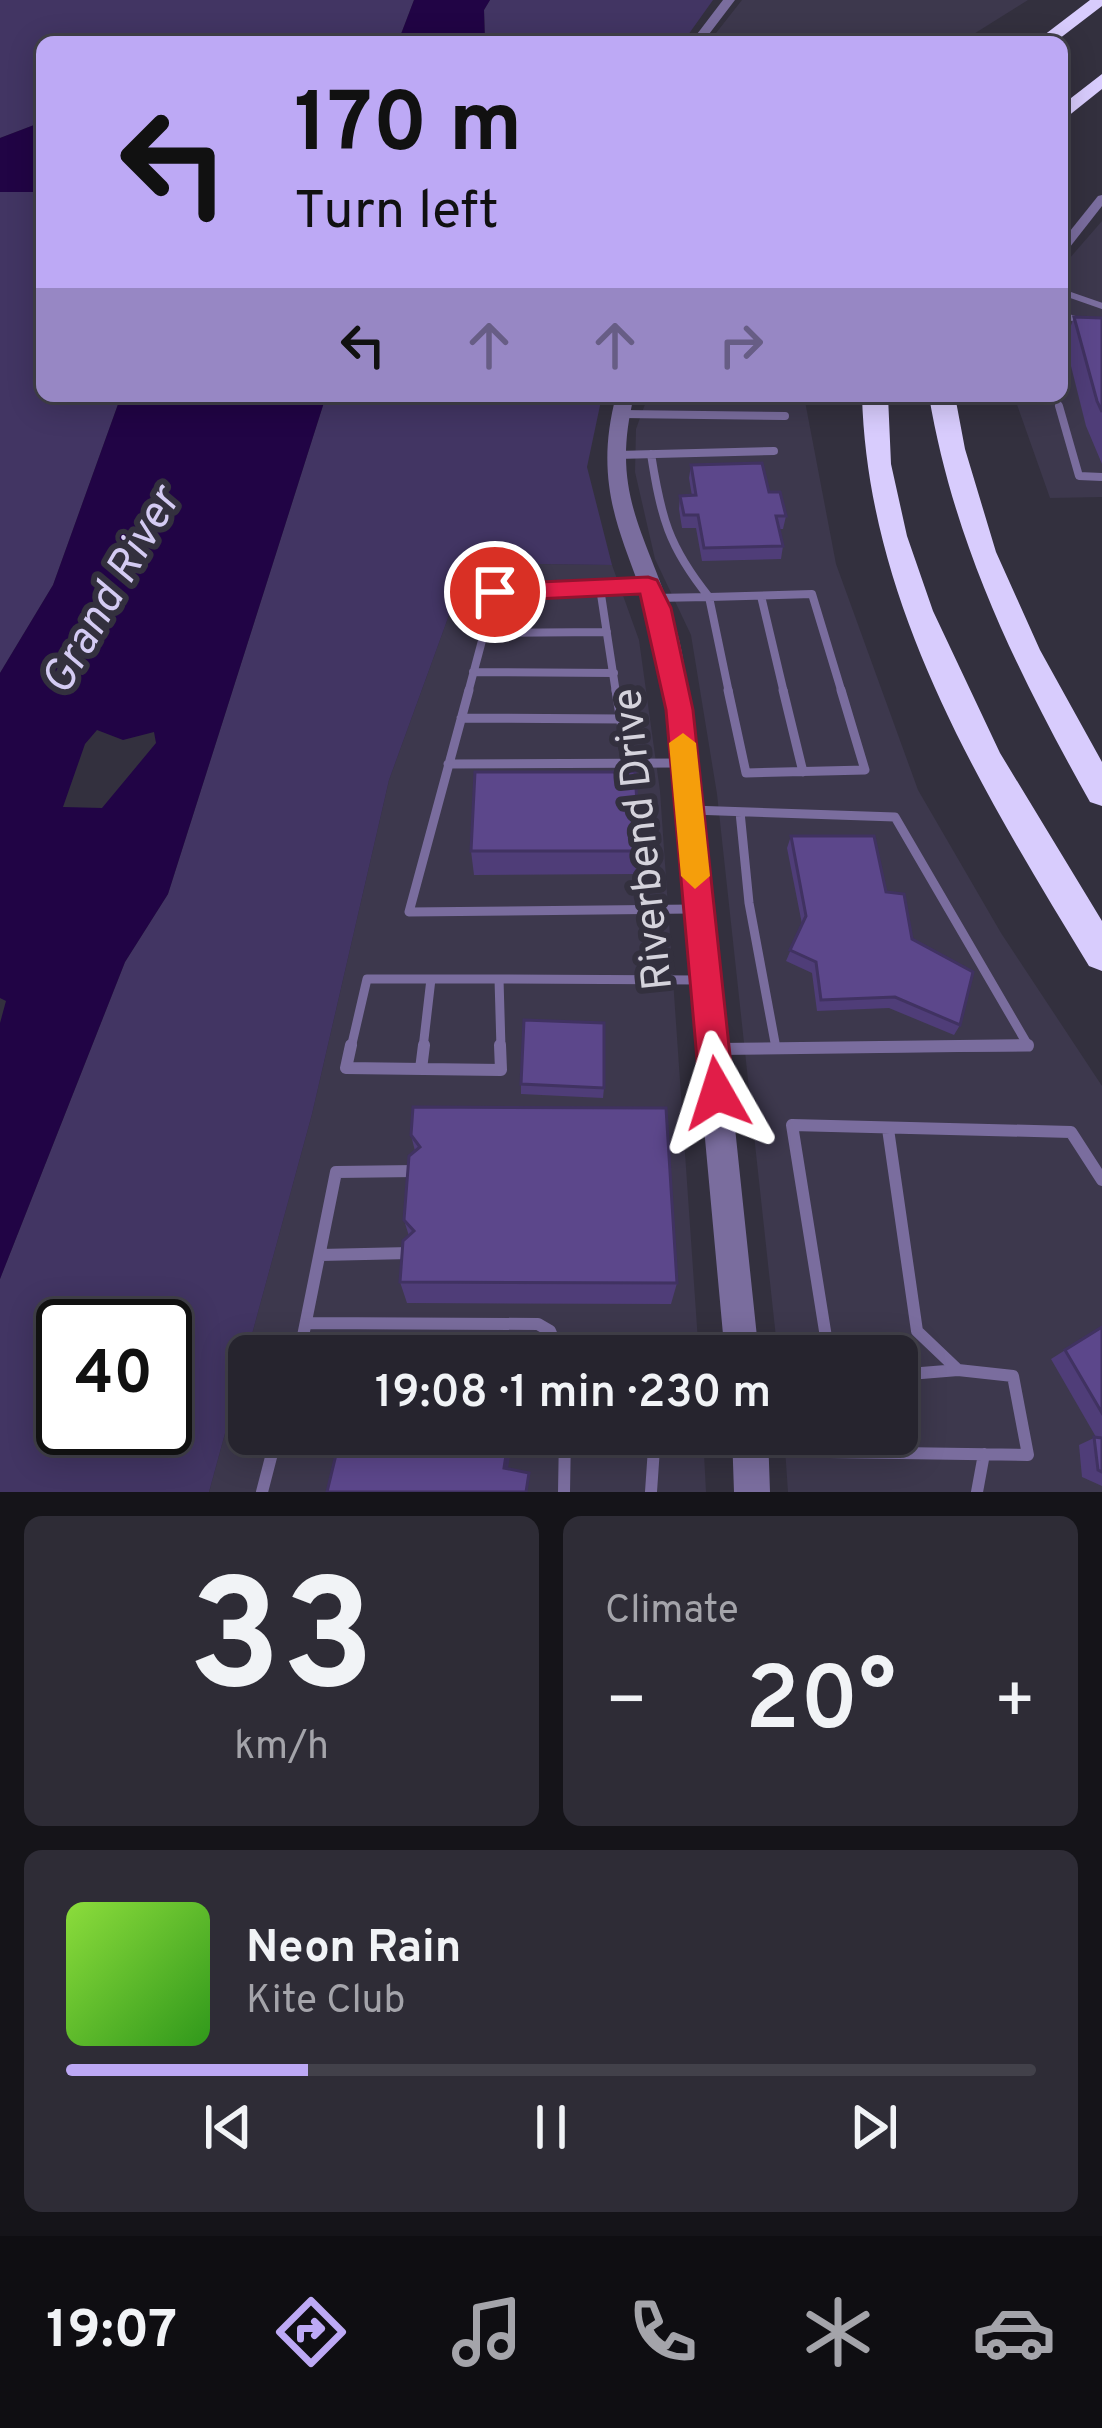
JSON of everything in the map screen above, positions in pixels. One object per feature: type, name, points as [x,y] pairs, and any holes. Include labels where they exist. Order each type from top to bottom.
[{"type":"highway","points":[[1053,36],[1100,0]]},
{"type":"highway","points":[[1068,48],[1102,22]]},
{"type":"highway","points":[[1068,106],[1089,72]]},
{"type":"highway","points":[[874,402],[882,494],[906,574],[953,687],[1026,833],[1102,954]]},
{"type":"highway","points":[[943,402],[950,452],[980,547],[1031,669],[1102,791]]},
{"type":"street","points":[[702,36],[729,0]]},
{"type":"street","points":[[1068,241],[1102,197]]},
{"type":"street","name":"Riverbend Drive","points":[[622,405],[612,455],[631,548],[669,646],[685,763],[740,1335]]},
{"type":"street","points":[[750,1455],[752,1492]]},
{"type":"lane","points":[[1068,294],[1102,306]]},
{"type":"lane","points":[[1068,317],[1102,327]]},
{"type":"lane","points":[[1058,402],[1078,476],[1102,477]]},
{"type":"lane","points":[[622,405],[784,416]]},
{"type":"lane","points":[[612,455],[774,451]]},
{"type":"lane","points":[[651,454],[662,520],[676,556],[709,597],[746,773],[866,770],[812,594],[709,597],[600,588],[495,592],[409,912],[699,909]]},
{"type":"lane","points":[[600,588],[628,766]]},
{"type":"lane","points":[[760,596],[803,772]]},
{"type":"lane","points":[[484,634],[607,632]]},
{"type":"lane","points":[[473,672],[614,673]]},
{"type":"lane","points":[[460,718],[622,719]]},
{"type":"lane","points":[[448,764],[685,763]]},
{"type":"lane","points":[[689,810],[895,817],[1029,1047],[712,1049]]},
{"type":"lane","points":[[740,812],[749,903],[776,1049]]},
{"type":"lane","points":[[499,979],[501,1070],[346,1068],[367,979],[499,979],[706,980]]},
{"type":"lane","points":[[421,1069],[431,979]]},
{"type":"lane","points":[[826,1335],[792,1125],[1071,1132],[1102,1180]]},
{"type":"lane","points":[[888,1129],[916,1331],[958,1370]]},
{"type":"lane","points":[[304,1335],[336,1172],[416,1171]]},
{"type":"lane","points":[[320,1255],[410,1253]]},
{"type":"lane","points":[[308,1323],[538,1324],[552,1335]]},
{"type":"lane","points":[[918,1373],[958,1370],[1013,1376],[1028,1455],[918,1451]]},
{"type":"lane","points":[[977,1492],[984,1454]]},
{"type":"lane","points":[[262,1492],[272,1455]]},
{"type":"lane","points":[[564,1492],[565,1455]]},
{"type":"lane","points":[[652,1492],[655,1455]]},
{"type":"shaded area","points":[[0,0],[414,0],[400,36],[36,36],[36,124],[0,138]]},
{"type":"shaded area","points":[[490,0],[713,0],[687,36],[485,36],[484,10]]},
{"type":"shaded area","points":[[742,0],[1028,0],[971,36],[714,36]]},
{"type":"shaded area","points":[[0,192],[36,192],[36,402],[119,402],[53,585],[0,673]]},
{"type":"shaded area","points":[[1102,221],[1102,497],[1050,498],[1016,402],[1068,402],[1068,260]]},
{"type":"shaded area","points":[[324,402],[601,402],[587,467],[612,565],[468,563],[389,780],[312,1114],[252,1335],[228,1335],[228,1422],[209,1492],[0,1492],[0,1279],[125,962],[168,894]]},
{"type":"shaded area","points":[[646,402],[805,402],[836,564],[918,790],[1001,933],[1102,1086],[1102,1492],[788,1492],[785,1455],[918,1455],[918,1335],[776,1335],[717,794],[691,635],[655,559],[635,472],[636,429]]},
{"type":"shaded area","points":[[468,563],[612,565],[639,640],[660,791],[698,1335],[252,1335],[312,1114],[389,780]]},
{"type":"shaded area","points":[[228,1422],[228,1455],[704,1455],[706,1492],[209,1492]]},
{"type":"water","points":[[414,0],[490,0],[484,10],[485,36],[400,36]]},
{"type":"water","points":[[36,124],[36,192],[0,192],[0,138]]},
{"type":"water","name":"Grand River","points":[[119,402],[324,402],[168,894],[125,962],[0,1279],[0,1023],[6,1001],[0,998],[0,673],[53,585]],"holes":[[[97,730],[123,740],[154,732],[156,743],[102,808],[63,807],[85,744]]]},
{"type":"building","points":[[1074,317],[1102,318],[1102,412],[1097,401]]},
{"type":"building","points":[[762,463],[769,492],[780,492],[786,516],[776,516],[783,546],[704,548],[698,515],[684,515],[680,496],[696,495],[691,465]]},
{"type":"building","points":[[475,772],[635,772],[640,851],[471,851]]},
{"type":"building","points":[[791,836],[874,836],[886,892],[904,894],[912,939],[973,972],[960,1025],[895,997],[821,1000],[816,962],[790,950],[806,916]]},
{"type":"building","points":[[524,1020],[604,1023],[604,1088],[521,1084]]},
{"type":"building","points":[[413,1107],[666,1108],[677,1283],[400,1282],[403,1241],[414,1231],[404,1220],[409,1156],[420,1147],[411,1135]]},
{"type":"building","points":[[1102,1327],[1102,1413],[1065,1350]]},
{"type":"building","points":[[1094,1437],[1102,1438],[1102,1472],[1098,1470]]},
{"type":"building","points":[[336,1455],[506,1455],[504,1468],[529,1473],[526,1492],[327,1492]]},
{"type":"slow traffic","points":[[683,743],[695,876]]},
{"type":"route","points":[[495,592],[648,586],[659,608],[680,710],[717,1093]]}]
